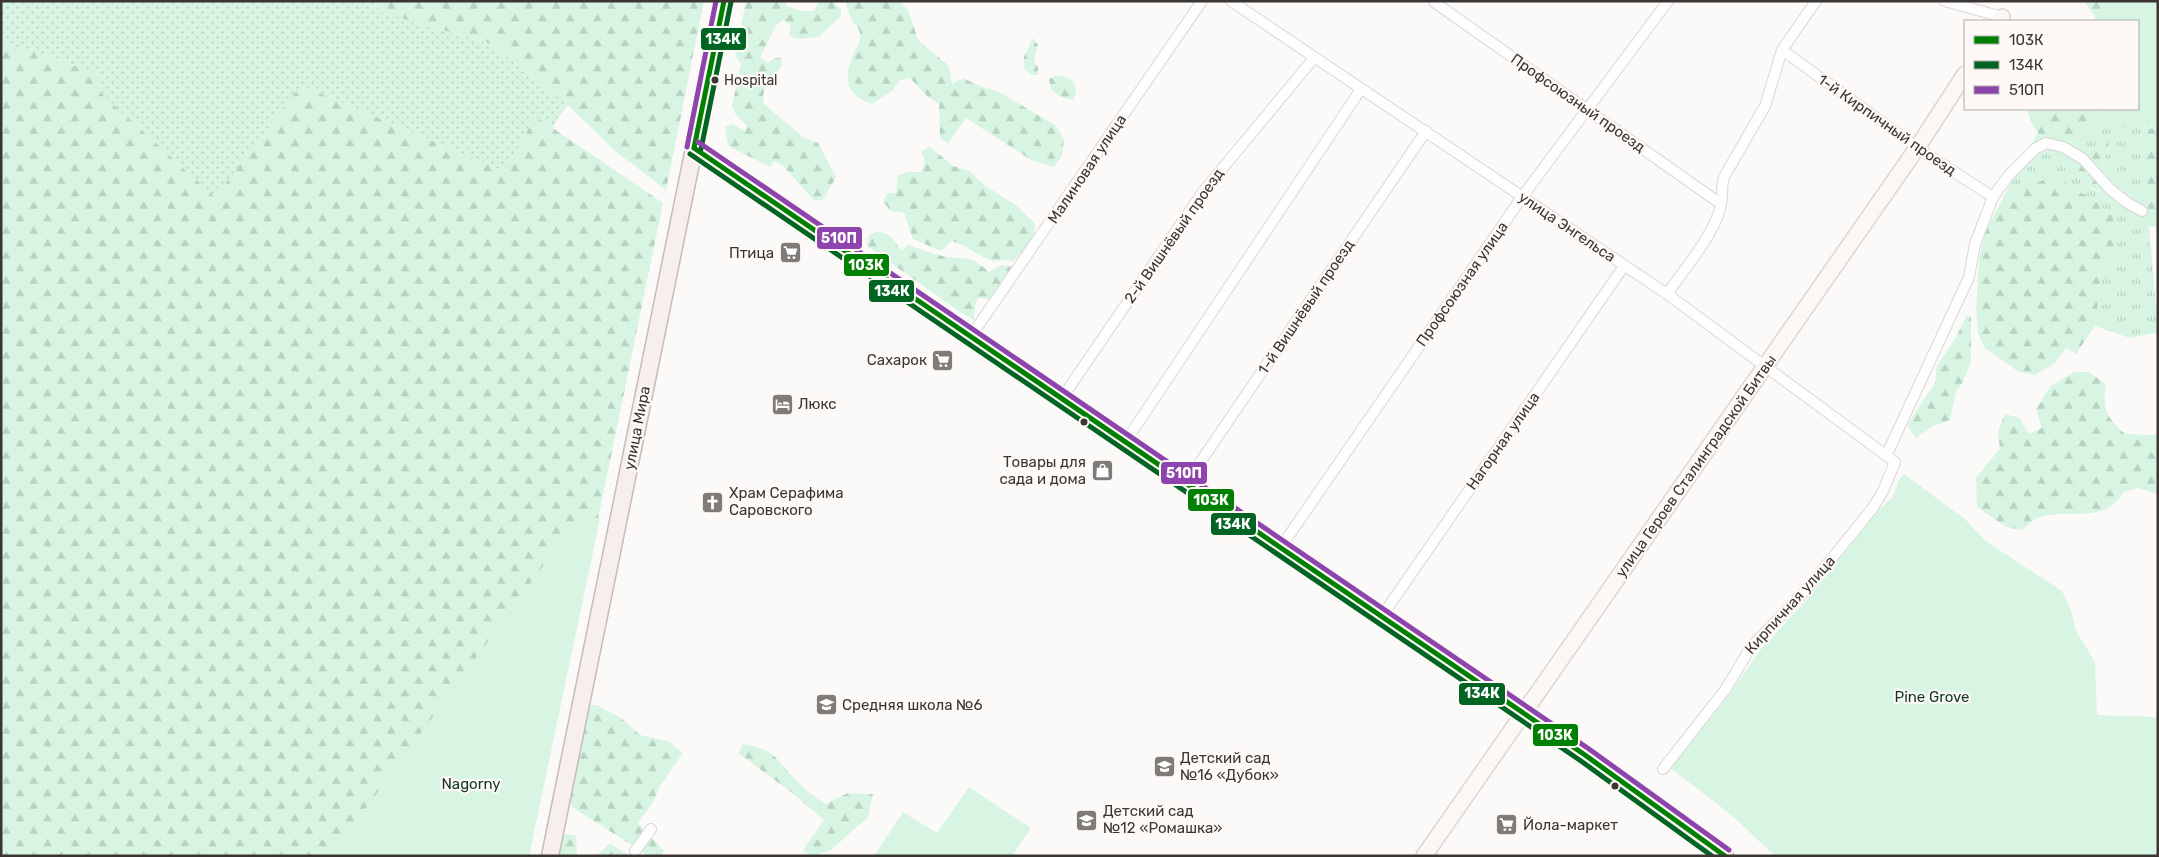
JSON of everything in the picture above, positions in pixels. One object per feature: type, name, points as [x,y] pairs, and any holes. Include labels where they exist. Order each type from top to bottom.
[{"type":"main road","name":"улица Мира","points":[[550,856],[724,1]]},
{"type":"main road","points":[[694,148],[1523,712],[1684,824],[1725,856]]},
{"type":"street","name":"Малиновая улица","points":[[971,336],[1202,1]]},
{"type":"street","name":"улица Энгельса","points":[[1231,1],[1667,294],[1887,454],[1895,462]]},
{"type":"street","name":"Профсоюзная улица","points":[[1280,547],[1522,197],[1586,108],[1668,1]]},
{"type":"street","points":[[1667,294],[1714,226],[1721,204],[1721,188],[1724,177],[1765,106],[1782,50],[1816,1]]},
{"type":"street","points":[[1945,1],[2001,19]]},
{"type":"street","name":"Профсоюзный проезд","points":[[1434,2],[1721,204]]},
{"type":"street","name":"1-й Кирпичный проезд","points":[[1782,50],[1917,148],[1993,197]]},
{"type":"street","name":"2-й Вишнёвый проезд","points":[[1062,398],[1202,193],[1314,58]]},
{"type":"street","name":"улица Героев Сталинградской Битвы","points":[[1424,856],[1917,148],[1964,76]]},
{"type":"street","points":[[1126,441],[1361,88]]},
{"type":"street","name":"1-й Вишнёвый проезд","points":[[1186,483],[1426,131]]},
{"type":"street","points":[[1887,454],[1969,278],[1975,244],[1993,197],[2008,176],[2036,149],[2046,143],[2063,147],[2083,159],[2110,189],[2126,202],[2142,211]]},
{"type":"street","name":"Нагорная улица","points":[[1382,616],[1624,266]]},
{"type":"street","name":"Кирпичная улица","points":[[1663,769],[1725,690],[1751,646],[1807,589],[1872,509],[1883,492],[1895,462]]},
{"type":"street","points":[[635,851],[651,829]]},
{"type":"green space","points":[[1,1],[373,1],[380,12],[491,44],[568,105],[559,116],[553,128],[535,116],[505,172],[301,85],[215,197],[101,93],[98,74],[1,39]]},
{"type":"green space","points":[[373,1],[704,1],[666,190],[614,150],[568,105],[491,44],[380,12]]},
{"type":"green space","points":[[746,1],[785,1],[787,6],[801,11],[814,11],[819,1],[832,1],[841,9],[841,16],[819,37],[797,39],[789,36],[791,25],[783,20],[776,25],[760,57],[767,63],[775,58],[781,58],[782,65],[765,88],[764,104],[804,138],[818,143],[836,177],[823,200],[814,200],[783,166],[774,161],[770,167],[728,146],[725,127],[732,124],[745,131],[747,126],[736,115],[732,106],[741,64],[735,56]]},
{"type":"green space","points":[[845,1],[900,1],[908,10],[918,40],[949,66],[952,84],[963,78],[999,92],[1055,125],[1064,139],[1062,156],[1054,167],[1031,160],[966,118],[948,144],[940,137],[939,104],[927,96],[910,78],[900,80],[893,90],[872,104],[857,96],[849,86],[848,72],[859,42],[860,33],[853,22]]},
{"type":"green space","points":[[2084,1],[2109,1],[2101,15],[2095,17]]},
{"type":"green space","points":[[2109,1],[2158,1],[2158,127],[2141,131],[2158,332],[2130,338],[2095,326],[2101,277],[2113,259],[2112,215],[2087,195],[2068,189],[1985,232],[2038,132],[2049,141],[2097,123],[2103,110],[2139,110],[2139,20],[2095,20],[2095,17],[2101,15]],"holes":[[[2109,147],[2102,168],[2105,175],[2109,178],[2109,193],[2094,190],[2080,181],[2087,157],[2094,151]]]},
{"type":"green space","points":[[2109,1],[2158,1],[2158,129],[2153,128],[2139,104],[2139,20],[2095,20],[2095,17],[2101,15]]},
{"type":"green space","points":[[1033,38],[1038,45],[1034,61],[1038,67],[1038,75],[1031,75],[1024,68],[1024,57]]},
{"type":"green space","points":[[1,39],[98,74],[301,85],[505,172],[535,116],[663,203],[529,856],[1,856]]},
{"type":"green space","points":[[1058,75],[1074,83],[1076,90],[1073,100],[1063,98],[1051,90],[1049,79]]},
{"type":"green space","points":[[2027,110],[2103,110],[2097,123],[2080,141],[2060,141],[2046,138],[2035,128]]},
{"type":"green space","points":[[2122,112],[2130,120],[2122,128],[2114,120]]},
{"type":"green space","points":[[2158,127],[2158,227],[2148,226],[2141,131]]},
{"type":"green space","points":[[2101,141],[2108,142],[2109,146],[2102,169],[2113,185],[2106,194],[2083,184],[2077,174],[2081,161]]},
{"type":"green space","points":[[929,146],[953,166],[969,171],[987,187],[1017,206],[1035,223],[1034,235],[1025,249],[1013,261],[989,260],[952,241],[941,251],[913,239],[904,213],[891,211],[883,202],[887,193],[896,193],[898,175],[908,172],[921,172],[925,161],[921,152]]},
{"type":"green space","points":[[2051,178],[2065,179],[2068,189],[2087,195],[2112,215],[2116,232],[2113,259],[2101,277],[2095,326],[2076,354],[2066,348],[2055,363],[2035,375],[2019,372],[1985,348],[1978,333],[1976,309],[1979,260],[1985,232],[2006,203],[2026,186]]},
{"type":"green space","points":[[878,231],[892,237],[901,251],[908,245],[946,257],[969,259],[989,272],[1001,265],[1015,267],[1000,289],[990,299],[978,298],[975,306],[974,320],[867,246],[869,235]]},
{"type":"green space","points":[[1967,315],[1971,317],[1971,362],[1963,382],[1956,392],[1950,420],[1933,426],[1916,438],[1907,425],[1935,383],[1937,366],[1956,337]]},
{"type":"green space","points":[[2074,372],[2089,372],[2106,384],[2105,406],[2107,412],[2113,423],[2125,434],[2158,435],[2158,494],[2138,488],[2124,492],[2115,503],[2106,509],[2096,512],[2051,515],[2036,519],[2022,530],[2006,527],[1977,507],[1976,477],[2000,449],[1998,431],[2005,414],[2020,418],[2029,434],[2042,428],[2036,409],[2051,386]]},
{"type":"green space","name":"Pine Grove","points":[[1904,474],[1966,520],[1984,540],[2062,591],[2071,611],[2076,631],[2095,662],[2097,715],[2158,717],[2158,856],[1775,856],[1729,813],[1670,768],[1726,699],[1761,649],[1811,595],[1876,512],[1892,498],[1899,480]]},
{"type":"green space","name":"Nagorny","points":[[581,514],[600,519],[529,856],[331,856]]},
{"type":"green space","points":[[586,705],[597,705],[621,718],[640,735],[668,741],[683,753],[660,786],[653,802],[638,823],[664,851],[661,856],[649,856],[572,807],[566,786]]},
{"type":"green space","points":[[743,744],[755,746],[771,754],[804,788],[825,804],[848,793],[873,794],[868,817],[830,851],[811,856],[803,850],[824,820],[791,792],[738,753]]},
{"type":"green space","points":[[969,787],[1031,828],[1012,856],[874,856],[903,812],[937,833]]},
{"type":"green space","points":[[564,834],[576,835],[577,856],[556,856]]},
{"type":"green space","points":[[610,843],[629,856],[596,856]]},
{"type":"transit line","name":"510П","points":[[687,147],[716,1]]},
{"type":"transit line","name":"103К","points":[[694,148],[724,1]]},
{"type":"transit line","name":"134К","points":[[701,149],[731,2]]},
{"type":"transit line","name":"510П","points":[[698,142],[1589,749],[1729,850]]},
{"type":"transit line","name":"103К","points":[[694,148],[1585,755],[1725,856]]},
{"type":"transit line","name":"134К","points":[[690,154],[1581,761],[1712,856]]},
{"type":"place","name":"Hospital","points":[[715,80]]},
{"type":"place","name":"Птица","points":[[790,253]]},
{"type":"place","name":"Сахарок","points":[[943,360]]},
{"type":"place","name":"Люкс","points":[[782,404]]},
{"type":"place","name":"Товары для сада и дома","points":[[1102,471]]},
{"type":"place","name":"Храм Серафима Саровского","points":[[713,502]]},
{"type":"place","name":"Средняя школа №6","points":[[826,705]]},
{"type":"place","name":"Детский сад №16 «Дубок»","points":[[1164,767]]},
{"type":"place","name":"Детский сад №12 «Ромашка»","points":[[1087,820]]},
{"type":"place","name":"Йола-маркет","points":[[1507,825]]}]
